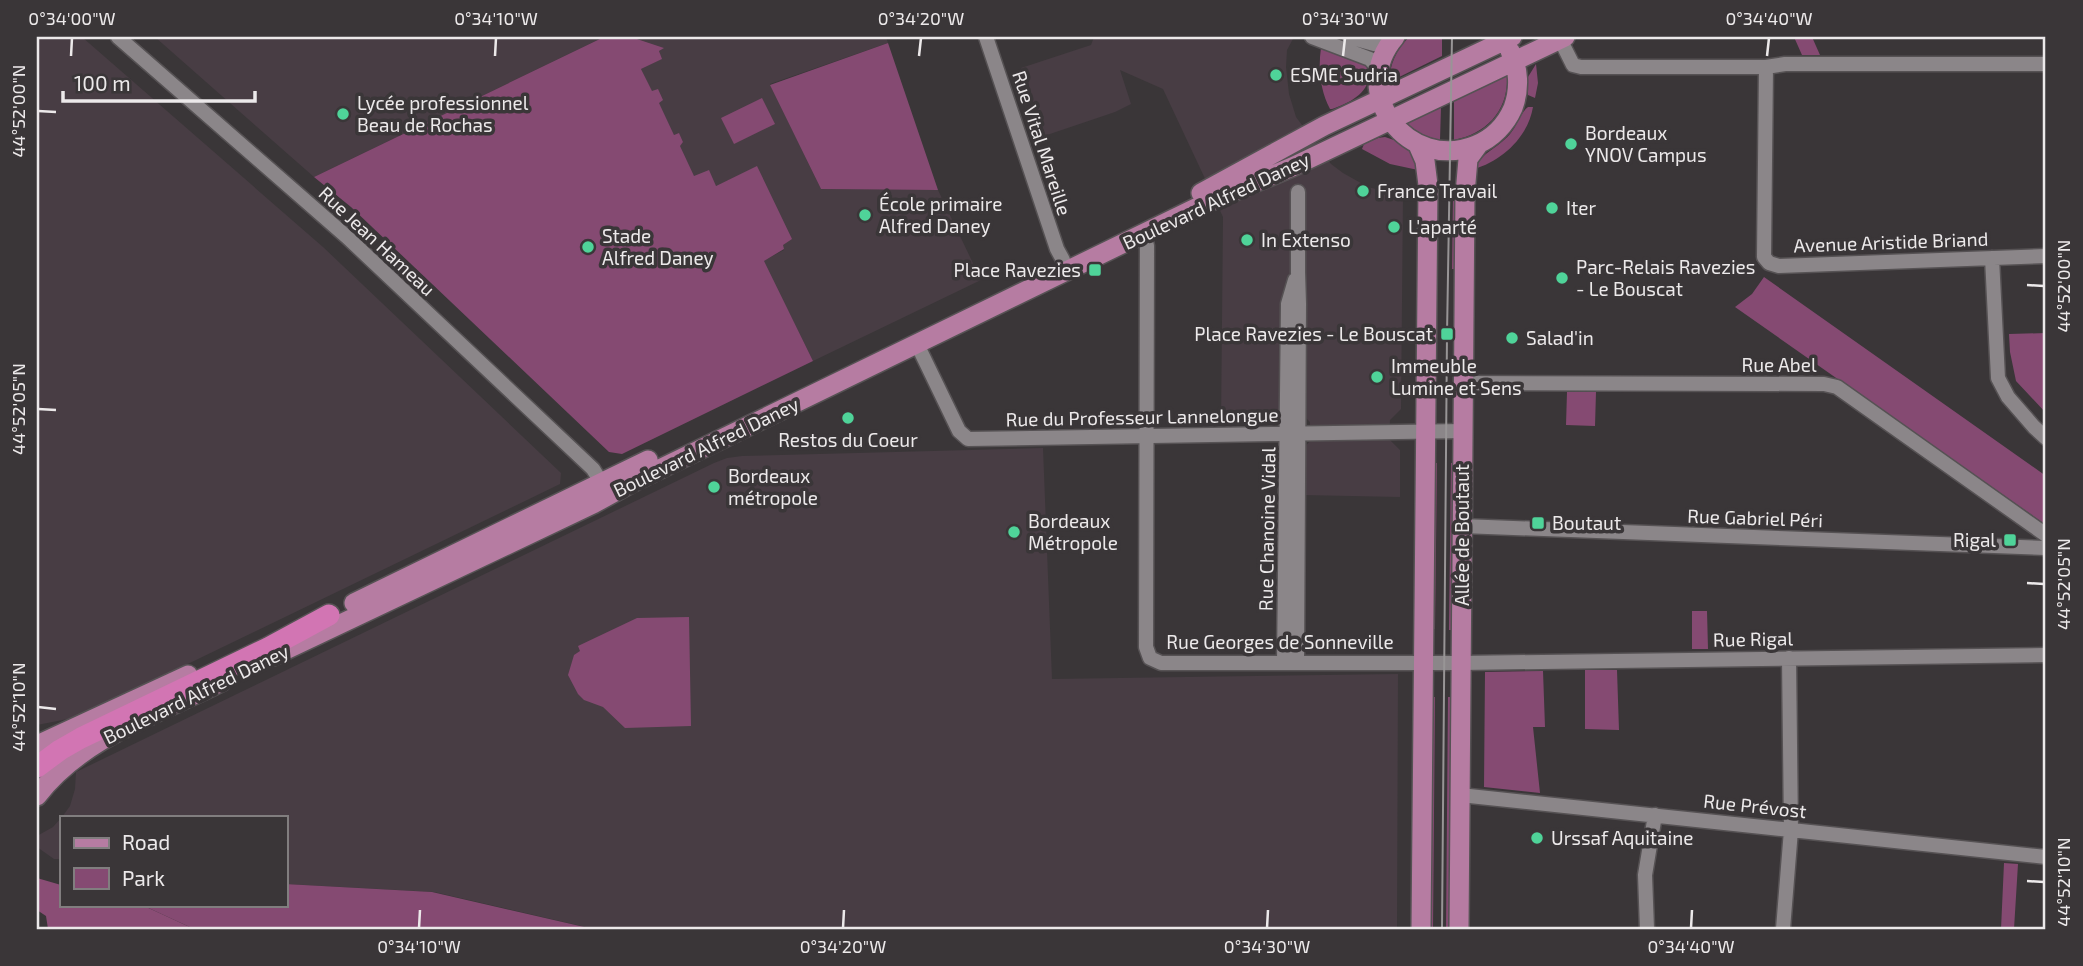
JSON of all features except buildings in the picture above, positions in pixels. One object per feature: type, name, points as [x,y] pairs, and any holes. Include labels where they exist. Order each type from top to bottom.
[{"type":"highway","points":[[37,767],[81,738],[268,648],[329,615]]},
{"type":"main road","points":[[1380,99],[1506,38],[1515,60],[1518,81],[1515,103],[1497,131],[1479,144],[1450,151],[1418,145],[1407,138],[1389,119],[1380,99],[1379,69],[1383,54],[1393,39]]},
{"type":"main road","points":[[1389,119],[1562,38]]},
{"type":"main road","name":"Boulevard Alfred Daney","points":[[42,743],[266,640],[329,615],[1201,193],[1291,143],[1380,99]]},
{"type":"main road","name":"Boulevard Alfred Daney","points":[[37,796],[60,769],[109,736],[593,505],[625,486],[1206,203],[1292,167],[1389,119]]},
{"type":"main road","name":"Allée de Boutaut","points":[[1459,929],[1465,186],[1468,159],[1479,144]]},
{"type":"main road","name":"Allée de Boutaut","points":[[1418,145],[1427,170],[1421,929]]},
{"type":"street","name":"Rue Jean Hameau","points":[[118,37],[347,237],[593,470],[601,482]]},
{"type":"street","name":"Rue Vital Mareille","points":[[986,37],[1063,260]]},
{"type":"street","points":[[1312,37],[1370,59],[1379,69]]},
{"type":"street","points":[[1349,37],[1374,44],[1393,39]]},
{"type":"street","points":[[1562,38],[1573,65],[1581,67],[2046,64]]},
{"type":"street","name":"Avenue Aristide Briand","points":[[1766,67],[1766,261],[1779,266],[2046,256]]},
{"type":"street","name":"Rue Chanoine Vidal","points":[[1291,662],[1293,433],[1287,304],[1297,272],[1298,192]]},
{"type":"street","points":[[1143,234],[1147,246],[1147,436]]},
{"type":"street","points":[[1992,258],[1998,378],[2008,397],[2046,438]]},
{"type":"street","name":"Rue du Professeur Lannelongue","points":[[916,344],[959,431],[968,439],[1463,431]]},
{"type":"street","name":"Rue Abel","points":[[1464,383],[1824,384],[1837,387],[2046,536]]},
{"type":"street","name":"Rue Georges de Sonneville","points":[[1147,436],[1146,647],[1150,658],[1161,663],[1423,663]]},
{"type":"street","points":[[470,563],[500,542],[591,497],[601,482],[625,486]]},
{"type":"street","name":"Rue Gabriel Péri","points":[[1462,526],[2046,548]]},
{"type":"street","name":"Rue Rigal","points":[[1423,663],[2046,654]]},
{"type":"street","points":[[1783,929],[1791,830],[1789,658]]},
{"type":"street","name":"Rue Prévost","points":[[1460,795],[2046,857]]},
{"type":"street","points":[[1647,929],[1645,874],[1656,815]]},
{"type":"shaded area","points":[[37,37],[82,37],[323,247],[561,473],[560,484],[78,717],[37,725]]},
{"type":"shaded area","name":"Lycée professionnel Beau de Rochas","points":[[155,37],[604,37],[314,177]]},
{"type":"shaded area","name":"École primaire Alfred Daney","points":[[631,37],[886,37],[888,43],[770,84],[821,189],[938,190],[981,280],[813,361],[763,261],[784,250],[757,167],[716,186],[694,177],[679,145],[683,142],[679,134],[674,135],[658,102],[658,89],[652,92],[641,69],[661,59],[659,51],[663,48]]},
{"type":"shaded area","points":[[1094,37],[1294,37],[1287,50],[1286,67],[1289,94],[1296,117],[1331,164],[1343,173],[1368,187],[1403,196],[1401,409],[1390,420],[1389,439],[1400,450],[1400,497],[1302,495],[1302,450],[1310,441],[1310,422],[1302,414],[1283,415],[1275,423],[1221,424],[1223,217],[1163,89],[1120,70],[1131,104],[1044,136],[1021,68],[1091,45]]},
{"type":"shaded area","points":[[1043,448],[1052,679],[1398,674],[1397,929],[594,929],[434,892],[287,884],[287,816],[63,816],[70,806],[76,772],[714,463],[742,456]]},
{"type":"shaded area","points":[[60,819],[60,859],[54,859],[37,847],[37,836],[53,827]]},
{"type":"shaded area","points":[[37,878],[60,885],[60,906],[144,906],[194,929],[48,929],[46,916],[37,910]]},
{"type":"green space","name":"Stade Alfred Daney","points":[[604,37],[631,37],[664,48],[659,51],[662,59],[641,69],[652,91],[658,89],[663,100],[659,103],[674,135],[679,133],[683,142],[680,146],[694,176],[709,170],[716,186],[757,166],[792,239],[783,245],[784,249],[764,261],[813,361],[622,454],[609,452],[351,207],[314,177]]},
{"type":"green space","points":[[1409,37],[1442,37],[1442,56],[1389,82],[1394,58]]},
{"type":"green space","points":[[1794,37],[1812,37],[1820,55],[1802,55]]},
{"type":"green space","points":[[888,43],[938,190],[821,189],[770,85]]},
{"type":"green space","points":[[1321,48],[1366,65],[1368,74],[1368,81],[1360,94],[1332,109],[1322,87]]},
{"type":"green space","points":[[1536,64],[1538,83],[1535,98],[1528,95],[1528,77]]},
{"type":"green space","points":[[1507,75],[1504,99],[1494,118],[1476,132],[1454,140],[1454,101]]},
{"type":"green space","points":[[762,98],[775,124],[734,144],[721,118]]},
{"type":"green space","points":[[1441,107],[1440,140],[1425,136],[1406,124]]},
{"type":"green space","points":[[1528,107],[1533,107],[1520,138],[1504,154],[1474,169],[1482,158],[1510,134]]},
{"type":"green space","points":[[1385,137],[1412,153],[1418,170],[1390,164],[1362,149],[1364,144]]},
{"type":"green space","points":[[1453,197],[1458,197],[1458,269],[1452,269]]},
{"type":"green space","points":[[1764,277],[2046,476],[2046,525],[1735,307],[1752,294]]},
{"type":"green space","points":[[2046,333],[2046,413],[2016,381],[2009,334]]},
{"type":"green space","points":[[1567,392],[1596,392],[1595,426],[1566,425]]},
{"type":"green space","points":[[1432,463],[1437,463],[1435,629],[1430,629]]},
{"type":"green space","points":[[1451,463],[1457,463],[1454,630],[1449,630]]},
{"type":"green space","points":[[1692,611],[1707,611],[1708,649],[1692,649]]},
{"type":"green space","points":[[689,617],[691,726],[625,728],[603,707],[584,700],[578,694],[568,675],[574,655],[580,651],[578,646],[637,618]]},
{"type":"green space","points":[[1585,670],[1617,670],[1619,730],[1585,729]]},
{"type":"green space","points":[[1543,671],[1545,727],[1533,727],[1540,793],[1484,787],[1485,672]]},
{"type":"green space","points":[[1429,697],[1435,697],[1433,929],[1427,929]]},
{"type":"green space","points":[[1448,697],[1454,697],[1452,929],[1446,929]]},
{"type":"green space","points":[[2004,863],[2018,864],[2014,929],[2001,929]]},
{"type":"green space","points":[[287,884],[432,892],[593,929],[194,929],[144,906],[287,906]]},
{"type":"tram line","points":[[1442,929],[1452,37]]},
{"type":"place","name":"ESME Sudria","points":[[1276,75]]},
{"type":"place","name":"Lycée professionnel Beau de Rochas","points":[[343,114]]},
{"type":"place","name":"Bordeaux YNOV Campus","points":[[1571,144]]},
{"type":"place","name":"France Travail","points":[[1363,191]]},
{"type":"place","name":"Iter","points":[[1552,208]]},
{"type":"place","name":"École primaire Alfred Daney","points":[[865,215]]},
{"type":"place","name":"L'aparté","points":[[1394,227]]},
{"type":"place","name":"In Extenso","points":[[1247,240]]},
{"type":"place","name":"Stade Alfred Daney","points":[[588,247]]},
{"type":"place","name":"Place Ravezies","points":[[1095,270]]},
{"type":"place","name":"Parc-Relais Ravezies - Le Bouscat","points":[[1562,278]]},
{"type":"place","name":"Place Ravezies - Le Bouscat","points":[[1447,334]]},
{"type":"place","name":"Salad'in","points":[[1512,338]]},
{"type":"place","name":"Immeuble Lumine et Sens","points":[[1377,377]]},
{"type":"place","name":"Restos du Coeur","points":[[848,418]]},
{"type":"place","name":"Bordeaux métropole","points":[[714,487]]},
{"type":"place","name":"Boutaut","points":[[1538,523]]},
{"type":"place","name":"Bordeaux Métropole","points":[[1014,532]]},
{"type":"place","name":"Rigal","points":[[2010,540]]},
{"type":"place","name":"Urssaf Aquitaine","points":[[1537,838]]}]
